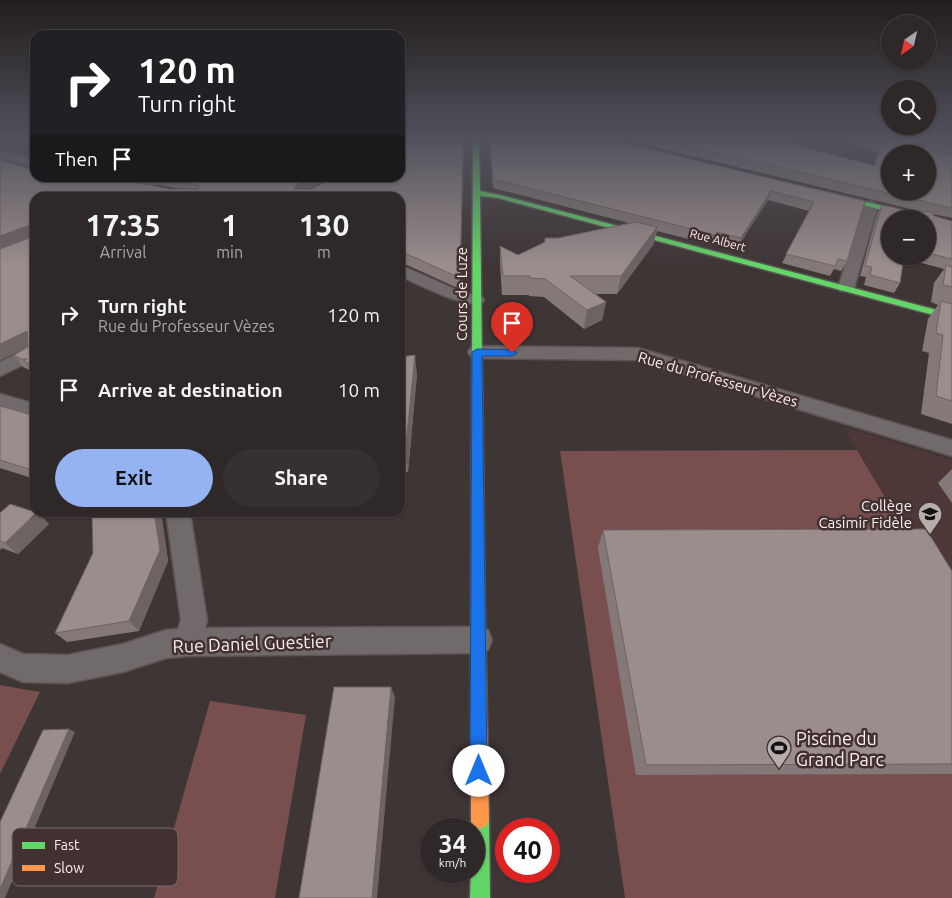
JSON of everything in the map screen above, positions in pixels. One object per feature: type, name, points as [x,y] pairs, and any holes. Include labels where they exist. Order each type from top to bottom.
[{"type":"street","name":"Cours de Luze","points":[[476,181],[480,898]]},
{"type":"street","points":[[133,192],[153,182]]},
{"type":"street","points":[[125,183],[168,192]]},
{"type":"street","points":[[814,192],[892,210]]},
{"type":"street","name":"Rue Albert","points":[[476,194],[498,196],[952,316]]},
{"type":"street","points":[[846,288],[871,205]]},
{"type":"street","points":[[405,272],[453,294],[476,300]]},
{"type":"street","name":"Rue du Professeur Vèzes","points":[[477,352],[638,354],[952,448]]},
{"type":"street","points":[[0,370],[30,353]]},
{"type":"street","points":[[0,401],[30,409]]},
{"type":"street","points":[[179,517],[194,620],[188,642]]},
{"type":"street","name":"Rue Daniel Guestier","points":[[0,658],[23,668],[68,670],[123,658],[166,644],[188,642],[478,640]]},
{"type":"shaded area","name":"Collège Casimir Fidèle","points":[[844,427],[952,460],[952,611],[857,450]]},
{"type":"shaded area","name":"Piscine du Grand Parc","points":[[857,450],[952,611],[952,898],[625,898],[560,451]]},
{"type":"shaded area","points":[[0,685],[40,692],[0,774]]},
{"type":"shaded area","points":[[210,701],[306,715],[275,898],[154,898],[157,886],[178,886],[178,828],[174,828]]},
{"type":"building","points":[[0,181],[134,182],[170,189],[198,189],[200,187],[192,182],[302,182],[294,187],[295,189],[312,189],[324,182],[462,181],[460,278],[405,253],[405,192],[30,192],[30,225],[0,236]]},
{"type":"building","points":[[501,181],[781,181],[865,201],[847,261],[838,259],[835,266],[786,254],[814,202],[771,191],[741,238],[717,232],[715,235]]},
{"type":"building","points":[[837,181],[881,181],[881,191]]},
{"type":"building","points":[[936,181],[952,181],[952,208],[918,200],[936,200]]},
{"type":"building","points":[[882,205],[904,210],[881,210],[881,265],[903,265],[900,283],[870,275],[872,267],[865,266]]},
{"type":"building","points":[[936,217],[952,221],[952,259],[936,255]]},
{"type":"building","points":[[636,222],[657,227],[621,276],[570,276],[606,302],[587,310],[545,279],[530,278],[530,276],[503,276],[500,246],[518,255],[545,242],[545,238],[558,238]]},
{"type":"building","points":[[30,225],[30,364],[24,361],[27,359],[21,359],[14,355],[28,347],[27,331],[0,344],[0,249],[29,238]]},
{"type":"building","points":[[946,265],[952,267],[952,287],[943,285]]},
{"type":"building","points":[[941,301],[952,304],[952,401],[936,396],[943,335],[936,333]]},
{"type":"building","points":[[415,355],[405,454],[405,356]]},
{"type":"building","points":[[0,406],[30,415],[30,469],[0,460]]},
{"type":"building","points":[[10,504],[30,510],[30,517],[32,517],[5,543],[0,541],[0,513]]},
{"type":"building","points":[[92,517],[155,517],[160,550],[129,621],[55,633],[93,553]]},
{"type":"building","points":[[926,529],[952,571],[952,764],[646,765],[603,530]]},
{"type":"building","points":[[334,687],[391,687],[372,898],[299,898]]},
{"type":"building","points":[[69,729],[26,828],[12,828],[12,861],[0,889],[0,822],[43,730]]},
{"type":"traffic: fast","points":[[476,181],[478,612]]},
{"type":"traffic: fast","points":[[476,193],[498,196],[952,317]]},
{"type":"traffic: fast","points":[[829,195],[890,210]]},
{"type":"traffic: fast","points":[[480,883],[480,898]]},
{"type":"traffic: slow","points":[[478,612],[480,818]]},
{"type":"place","name":"Collège Casimir Fidèle","points":[[930,535]]},
{"type":"place","name":"Piscine du Grand Parc","points":[[779,769]]},
{"type":"route","points":[[479,771],[477,352],[512,353]]}]
